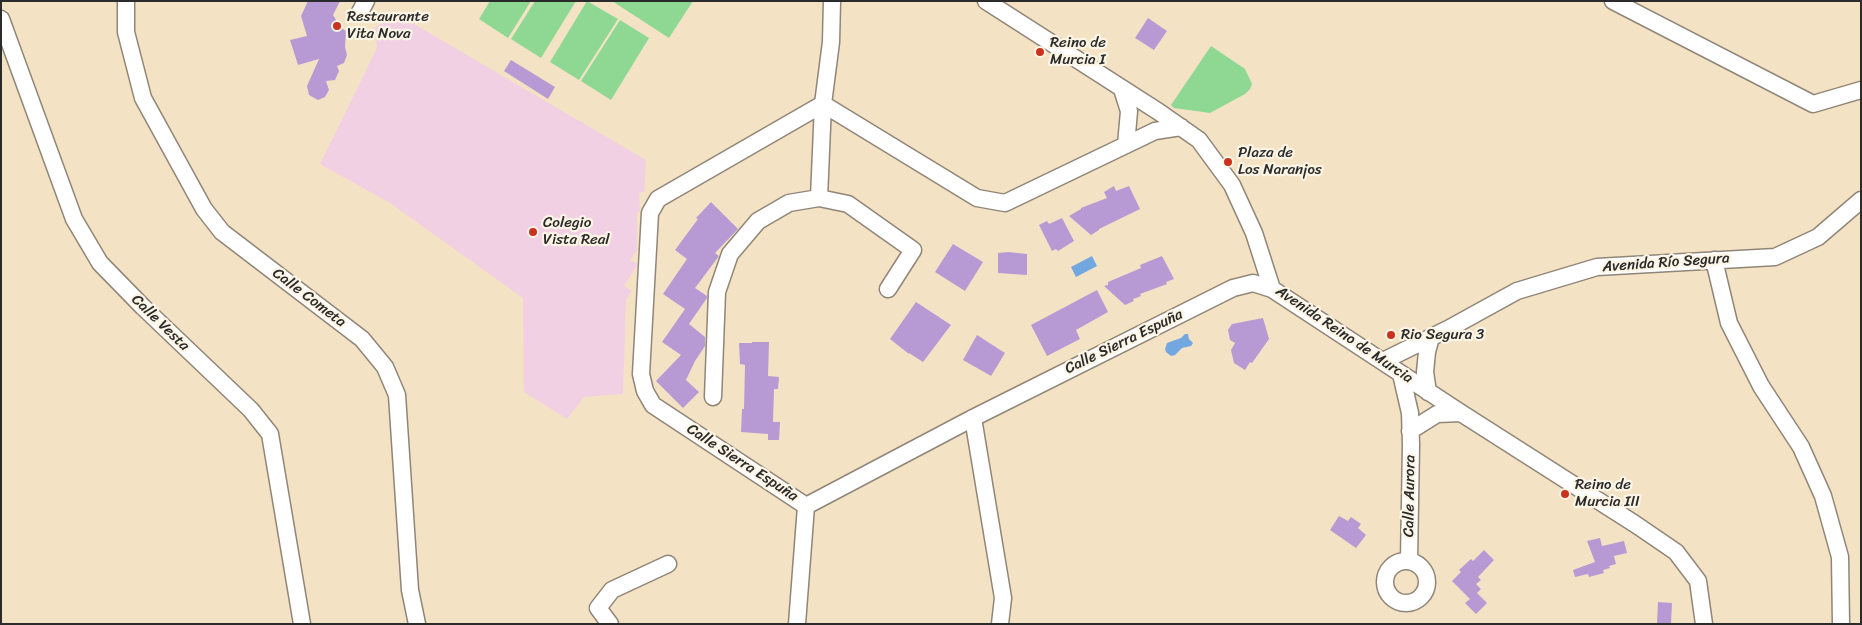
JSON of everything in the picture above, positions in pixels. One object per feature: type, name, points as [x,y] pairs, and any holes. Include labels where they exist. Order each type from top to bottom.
[{"type":"street","name":"Calle Cometa","points":[[126,1],[126,32],[143,98],[204,208],[222,232],[362,339],[386,367],[398,395],[410,590],[417,624]]},
{"type":"street","points":[[819,198],[823,104],[831,42],[832,1]]},
{"type":"street","name":"Avenida Reino de Murcia","points":[[986,1],[1199,140],[1232,185],[1254,233],[1272,289],[1676,552],[1698,581],[1704,624]]},
{"type":"street","points":[[1613,1],[1813,104],[1861,90]]},
{"type":"street","name":"Calle Vesta","points":[[1,19],[74,219],[100,264],[143,308],[251,410],[270,434],[302,624]]},
{"type":"street","points":[[1122,89],[1129,111],[1126,145]]},
{"type":"street","points":[[823,104],[977,198],[1005,203],[1155,131],[1181,127]]},
{"type":"street","name":"Calle Sierra Espuña","points":[[823,104],[658,199],[650,213],[641,374],[645,391],[653,404],[806,506],[973,418],[1232,288],[1253,283],[1272,289]]},
{"type":"street","points":[[714,397],[717,292],[730,254],[758,221],[789,203],[819,198],[848,204],[913,250],[888,289]]},
{"type":"street","name":"Avenida Río Segura","points":[[1383,361],[1517,290],[1598,267],[1775,257],[1818,237],[1861,200]]},
{"type":"street","points":[[1714,260],[1729,323],[1761,386],[1801,447],[1824,496],[1840,557],[1841,624]]},
{"type":"street","points":[[1428,392],[1425,372],[1431,337]]},
{"type":"street","name":"Calle Aurora","points":[[1401,374],[1410,414],[1409,561]]},
{"type":"street","points":[[1410,431],[1438,414],[1461,413]]},
{"type":"street","points":[[973,418],[1003,598],[1000,624]]},
{"type":"street","points":[[797,624],[806,506]]},
{"type":"street","points":[[610,624],[598,608],[612,590],[668,564]]},
{"type":"shaded area","name":"Colegio Vista Real","points":[[393,14],[402,17],[646,160],[644,192],[639,193],[640,211],[637,213],[637,250],[630,260],[638,264],[624,286],[632,291],[626,299],[623,394],[584,397],[567,419],[524,392],[523,298],[390,203],[320,164],[377,48],[375,28]]},
{"type":"green space","points":[[490,1],[531,1],[508,38],[479,19]]},
{"type":"green space","points":[[535,1],[576,1],[541,58],[511,39]]},
{"type":"green space","points":[[587,1],[618,19],[579,80],[550,62]]},
{"type":"green space","points":[[612,1],[693,1],[669,38]]},
{"type":"green space","points":[[620,20],[649,38],[611,100],[581,81]]},
{"type":"green space","points":[[1211,46],[1245,69],[1252,84],[1250,89],[1245,94],[1210,113],[1174,108],[1171,105]]},
{"type":"water","points":[[1092,256],[1097,266],[1076,277],[1071,267]]},
{"type":"water","points":[[1188,334],[1189,339],[1193,343],[1191,346],[1182,348],[1175,355],[1171,356],[1166,352],[1167,343],[1181,338]]},
{"type":"building","points":[[308,1],[340,1],[333,15],[341,28],[346,31],[345,47],[347,55],[344,63],[337,66],[339,71],[335,80],[326,81],[329,90],[325,97],[318,100],[309,95],[307,86],[319,59],[298,65],[290,40],[307,36],[301,16]]},
{"type":"building","points":[[1148,18],[1167,31],[1154,50],[1135,38]]},
{"type":"building","points":[[511,60],[555,87],[548,99],[504,71]]},
{"type":"building","points":[[1114,186],[1116,191],[1129,186],[1140,209],[1099,229],[1091,235],[1069,216],[1081,208],[1107,198],[1104,192]]},
{"type":"building","points":[[711,202],[738,229],[715,253],[719,256],[695,288],[707,296],[707,298],[689,324],[705,337],[705,346],[686,380],[699,392],[683,408],[656,381],[681,355],[662,342],[685,309],[663,294],[687,259],[675,250],[698,219],[696,218]]},
{"type":"building","points":[[1062,218],[1074,241],[1058,251],[1056,249],[1052,251],[1039,225],[1047,221],[1049,224]]},
{"type":"building","points":[[953,244],[983,262],[965,291],[935,272]]},
{"type":"building","points":[[998,253],[1027,254],[1027,275],[998,273]]},
{"type":"building","points":[[1162,256],[1174,279],[1166,282],[1167,284],[1140,294],[1141,296],[1125,305],[1104,286],[1108,285],[1108,282],[1141,268],[1140,265]]},
{"type":"building","points":[[1097,290],[1108,312],[1076,330],[1080,339],[1047,356],[1031,325]]},
{"type":"building","points":[[916,302],[951,325],[923,362],[890,339]]},
{"type":"building","points":[[1263,318],[1269,339],[1245,370],[1234,363],[1231,350],[1235,343],[1230,340],[1228,330],[1232,324]]},
{"type":"building","points":[[977,335],[1005,353],[991,376],[963,360]]},
{"type":"building","points":[[769,342],[768,376],[779,377],[778,389],[774,389],[773,422],[780,422],[779,440],[768,440],[768,434],[741,432],[742,409],[744,409],[745,365],[740,364],[739,343]]},
{"type":"building","points":[[1339,516],[1348,521],[1351,517],[1361,524],[1358,528],[1366,535],[1356,548],[1330,530]]},
{"type":"building","points":[[1600,538],[1602,546],[1624,541],[1627,553],[1614,556],[1616,564],[1603,570],[1604,573],[1589,577],[1588,574],[1575,577],[1573,570],[1595,562],[1587,541]]},
{"type":"building","points":[[1484,550],[1494,560],[1478,577],[1481,580],[1476,584],[1481,589],[1477,593],[1487,603],[1476,614],[1465,603],[1470,599],[1452,581],[1461,572],[1459,570],[1471,559],[1473,561]]},
{"type":"building","points":[[1658,602],[1672,603],[1671,624],[1657,624]]},
{"type":"place","name":"Restaurante Vita Nova","points":[[337,26]]},
{"type":"place","name":"Reino de Murcia I","points":[[1040,52]]},
{"type":"place","name":"Plaza de Los Naranjos","points":[[1228,162]]},
{"type":"place","name":"Colegio Vista Real","points":[[533,232]]},
{"type":"place","name":"Rio Segura 3","points":[[1391,335]]},
{"type":"place","name":"Reino de Murcia III","points":[[1565,494]]}]
